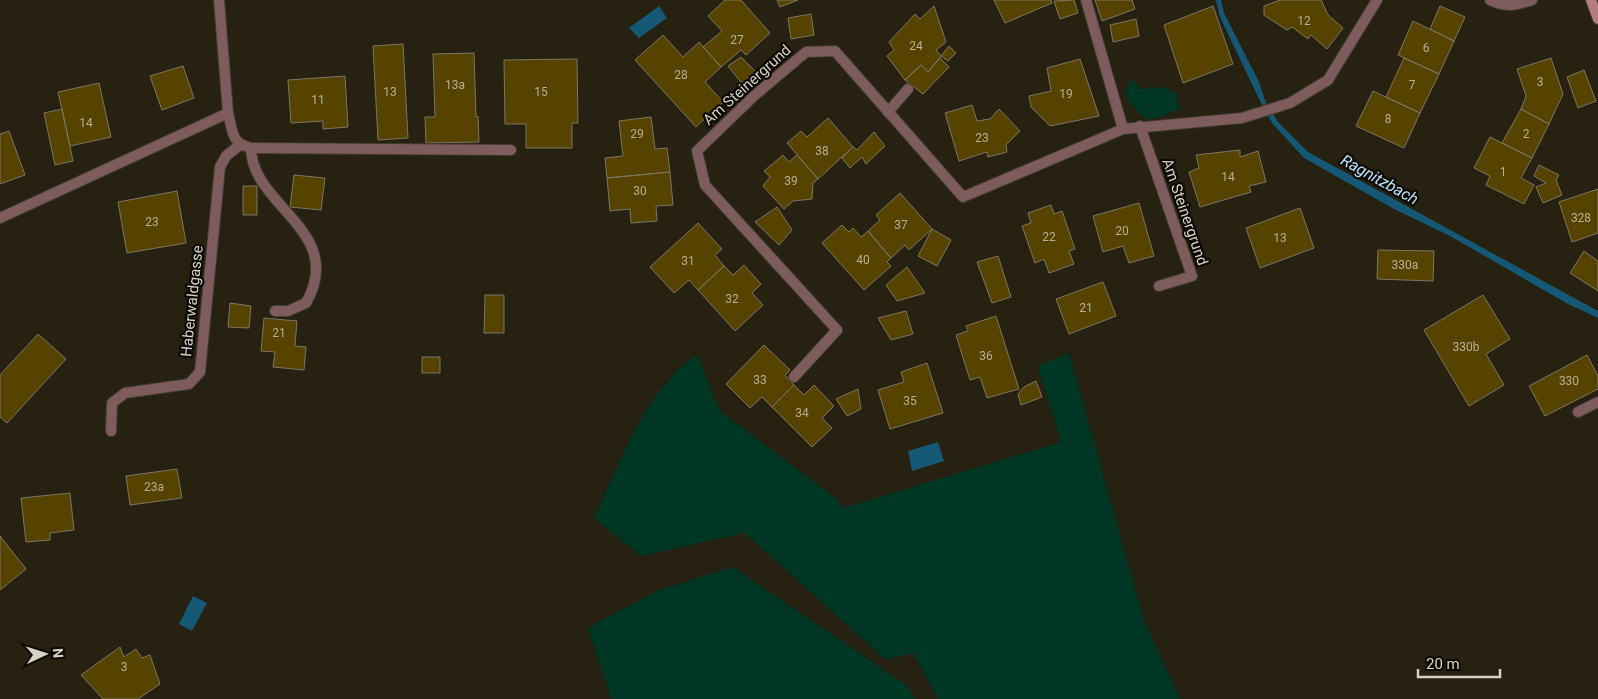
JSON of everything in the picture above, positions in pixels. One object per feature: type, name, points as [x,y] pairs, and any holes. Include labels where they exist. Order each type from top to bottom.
[{"type":"main road","points":[[1591,0],[1598,19]]},
{"type":"street","points":[[219,0],[228,113],[235,140],[240,145],[251,148],[511,150]]},
{"type":"street","points":[[1086,0],[1123,129]]},
{"type":"street","name":"Am Steinergrund","points":[[794,377],[837,330],[705,185],[697,151],[755,95],[806,52],[834,51],[963,197],[1123,129],[1242,118],[1290,103],[1328,80],[1377,0]]},
{"type":"street","points":[[1490,0],[1510,6],[1532,0]]},
{"type":"street","points":[[888,112],[908,89]]},
{"type":"street","points":[[0,218],[228,113]]},
{"type":"street","name":"Am Steinergrund","points":[[1140,126],[1192,276],[1159,286]]},
{"type":"street","name":"Haberwaldgasse","points":[[111,431],[112,403],[125,393],[190,384],[200,372],[220,167],[226,156],[240,145]]},
{"type":"street","points":[[251,148],[251,160],[255,173],[304,233],[312,247],[315,262],[314,278],[306,303],[288,311],[275,311]]},
{"type":"street","points":[[1578,412],[1598,402]]},
{"type":"green space","points":[[1132,79],[1142,89],[1162,87],[1176,93],[1180,109],[1157,118],[1146,119],[1130,104],[1125,93]]},
{"type":"green space","points":[[1069,353],[1144,620],[1180,699],[938,699],[913,653],[886,660],[745,533],[641,556],[594,518],[624,451],[648,407],[679,369],[697,354],[719,410],[833,496],[844,508],[1061,442],[1038,366]]},
{"type":"green space","points":[[733,567],[908,686],[915,699],[611,699],[588,628],[659,590]]},
{"type":"water","name":"Ragnitzbach","points":[[1216,0],[1221,0],[1224,13],[1259,82],[1266,103],[1278,122],[1308,152],[1598,311],[1598,318],[1568,304],[1450,236],[1394,209],[1304,158],[1272,123],[1220,17]]},
{"type":"water","points":[[659,6],[667,18],[639,38],[629,28]]},
{"type":"water","points":[[938,442],[944,461],[912,471],[908,451]]},
{"type":"water","points":[[193,596],[207,603],[192,631],[179,624]]},
{"type":"building","points":[[725,0],[741,0],[770,33],[746,55],[741,50],[721,67],[703,47],[722,31],[708,16]]},
{"type":"building","points":[[777,0],[798,0],[780,7]]},
{"type":"building","points":[[994,0],[1051,0],[1052,3],[1005,23]]},
{"type":"building","points":[[1074,0],[1078,13],[1060,19],[1054,1]]},
{"type":"building","points":[[1095,0],[1132,0],[1135,9],[1102,21]]},
{"type":"building","points":[[1280,0],[1321,0],[1328,15],[1343,28],[1327,49],[1311,35],[1308,39],[1292,27],[1287,30],[1264,15],[1264,6]]},
{"type":"building","points":[[934,6],[946,42],[936,50],[941,56],[928,72],[921,65],[905,80],[887,56],[894,50],[889,42],[915,14],[920,19]]},
{"type":"building","points":[[1213,6],[1233,64],[1183,83],[1164,25]]},
{"type":"building","points":[[1440,6],[1465,17],[1454,41],[1430,29]]},
{"type":"building","points":[[811,14],[814,35],[791,39],[788,18]]},
{"type":"building","points":[[1136,19],[1139,36],[1113,42],[1110,25]]},
{"type":"building","points":[[1413,21],[1454,41],[1439,74],[1398,55]]},
{"type":"building","points":[[663,35],[683,57],[699,42],[721,67],[705,82],[723,102],[696,127],[635,60]]},
{"type":"building","points":[[403,44],[408,138],[378,140],[373,46]]},
{"type":"building","points":[[949,46],[956,53],[948,61],[941,56]]},
{"type":"building","points":[[474,53],[476,117],[478,116],[479,142],[426,143],[425,117],[435,117],[433,54]]},
{"type":"building","points":[[741,57],[758,74],[743,85],[728,66]]},
{"type":"building","points":[[940,58],[949,67],[923,94],[905,80],[921,65],[928,72]]},
{"type":"building","points":[[1404,58],[1439,74],[1420,113],[1386,97]]},
{"type":"building","points":[[1551,58],[1563,94],[1549,124],[1521,109],[1526,96],[1517,69]]},
{"type":"building","points":[[577,59],[578,123],[572,123],[572,148],[526,148],[526,124],[505,124],[504,60]]},
{"type":"building","points":[[1080,59],[1099,116],[1050,126],[1031,107],[1029,96],[1051,91],[1047,68]]},
{"type":"building","points":[[183,66],[194,98],[162,110],[150,76]]},
{"type":"building","points":[[1584,70],[1596,101],[1578,108],[1567,77]]},
{"type":"building","points":[[345,76],[348,127],[323,129],[323,121],[291,123],[288,80]]},
{"type":"building","points":[[99,83],[111,137],[70,146],[58,92]]},
{"type":"building","points":[[1373,91],[1420,113],[1404,148],[1356,126]]},
{"type":"building","points":[[972,105],[977,121],[990,119],[999,109],[1020,131],[1006,145],[1007,152],[988,157],[987,152],[959,161],[945,113]]},
{"type":"building","points":[[62,109],[73,161],[55,165],[44,113]]},
{"type":"building","points":[[1521,109],[1549,124],[1532,158],[1502,143]]},
{"type":"building","points":[[651,117],[655,149],[667,148],[670,172],[607,178],[605,158],[623,156],[619,121]]},
{"type":"building","points":[[828,118],[853,147],[818,179],[787,143],[801,131],[807,137]]},
{"type":"building","points":[[9,131],[25,175],[0,184],[0,134]]},
{"type":"building","points":[[874,132],[885,146],[866,164],[862,157],[850,168],[842,158],[853,147],[857,150]]},
{"type":"building","points":[[1490,137],[1532,158],[1521,178],[1534,185],[1524,204],[1486,185],[1490,176],[1474,168]]},
{"type":"building","points":[[1240,150],[1240,157],[1258,151],[1266,182],[1249,186],[1251,192],[1200,207],[1189,172],[1199,168],[1196,155]]},
{"type":"building","points":[[783,155],[789,162],[797,155],[818,179],[813,183],[812,199],[793,201],[784,209],[763,186],[770,177],[764,171]]},
{"type":"building","points":[[1539,165],[1559,175],[1556,180],[1562,195],[1543,203],[1536,187],[1546,183],[1534,176]]},
{"type":"building","points":[[670,172],[673,205],[656,206],[657,221],[631,223],[630,209],[610,211],[607,178]]},
{"type":"building","points":[[294,175],[325,178],[321,210],[290,207]]},
{"type":"building","points":[[243,186],[257,186],[257,215],[243,215]]},
{"type":"building","points":[[1598,189],[1598,233],[1572,242],[1559,202]]},
{"type":"building","points":[[177,191],[186,243],[127,253],[118,202]]},
{"type":"building","points":[[900,193],[932,229],[909,250],[905,245],[891,258],[868,231],[880,220],[876,215]]},
{"type":"building","points":[[1139,203],[1154,256],[1129,263],[1123,246],[1103,252],[1093,216]]},
{"type":"building","points":[[1051,205],[1054,214],[1062,211],[1075,249],[1069,251],[1074,264],[1049,273],[1044,259],[1035,263],[1022,226],[1031,223],[1028,213]]},
{"type":"building","points":[[777,207],[792,230],[779,245],[755,222]]},
{"type":"building","points":[[1300,208],[1314,248],[1260,268],[1246,228]]},
{"type":"building","points":[[698,223],[722,249],[715,255],[724,266],[698,290],[689,280],[674,293],[650,267]]},
{"type":"building","points":[[842,225],[849,232],[853,228],[861,237],[868,231],[891,258],[887,262],[891,266],[864,290],[822,243]]},
{"type":"building","points":[[932,229],[951,240],[937,266],[918,256]]},
{"type":"building","points":[[1378,250],[1434,251],[1433,281],[1377,279]]},
{"type":"building","points":[[1584,251],[1598,261],[1598,291],[1570,273]]},
{"type":"building","points":[[998,256],[1011,297],[992,303],[977,262]]},
{"type":"building","points":[[744,265],[761,284],[752,293],[763,305],[735,331],[698,290],[724,266],[733,275]]},
{"type":"building","points":[[907,267],[925,293],[897,301],[886,285]]},
{"type":"building","points":[[1103,282],[1116,316],[1069,334],[1056,299]]},
{"type":"building","points":[[485,295],[504,295],[504,333],[484,333]]},
{"type":"building","points":[[1483,295],[1510,339],[1486,354],[1504,385],[1469,406],[1424,330]]},
{"type":"building","points":[[230,303],[251,306],[249,328],[228,327]]},
{"type":"building","points":[[906,311],[913,334],[891,340],[878,318]]},
{"type":"building","points":[[996,316],[1019,389],[987,398],[980,377],[970,380],[956,335],[968,331],[966,326]]},
{"type":"building","points":[[264,318],[297,321],[295,346],[306,347],[304,370],[273,367],[275,352],[261,351]]},
{"type":"building","points":[[38,334],[66,359],[7,423],[0,417],[0,375]]},
{"type":"building","points":[[764,345],[790,370],[785,375],[794,385],[772,407],[762,397],[750,408],[726,384]]},
{"type":"building","points":[[1587,355],[1598,376],[1598,389],[1545,416],[1529,386]]},
{"type":"building","points":[[422,357],[440,357],[440,373],[422,373]]},
{"type":"building","points":[[927,363],[943,413],[890,429],[878,390],[904,382],[901,372]]},
{"type":"building","points":[[1036,381],[1042,397],[1021,405],[1018,394],[1024,387]]},
{"type":"building","points":[[794,385],[804,395],[814,385],[834,406],[822,418],[832,428],[812,447],[772,407]]},
{"type":"building","points":[[858,389],[861,409],[847,416],[836,399]]},
{"type":"building","points":[[177,469],[182,498],[130,505],[126,476]]},
{"type":"building","points":[[70,493],[74,530],[50,533],[50,540],[26,542],[21,498]]},
{"type":"building","points":[[0,536],[26,569],[0,590]]},
{"type":"building","points":[[120,647],[124,657],[136,649],[142,658],[150,655],[160,684],[138,699],[103,699],[81,675]]}]
